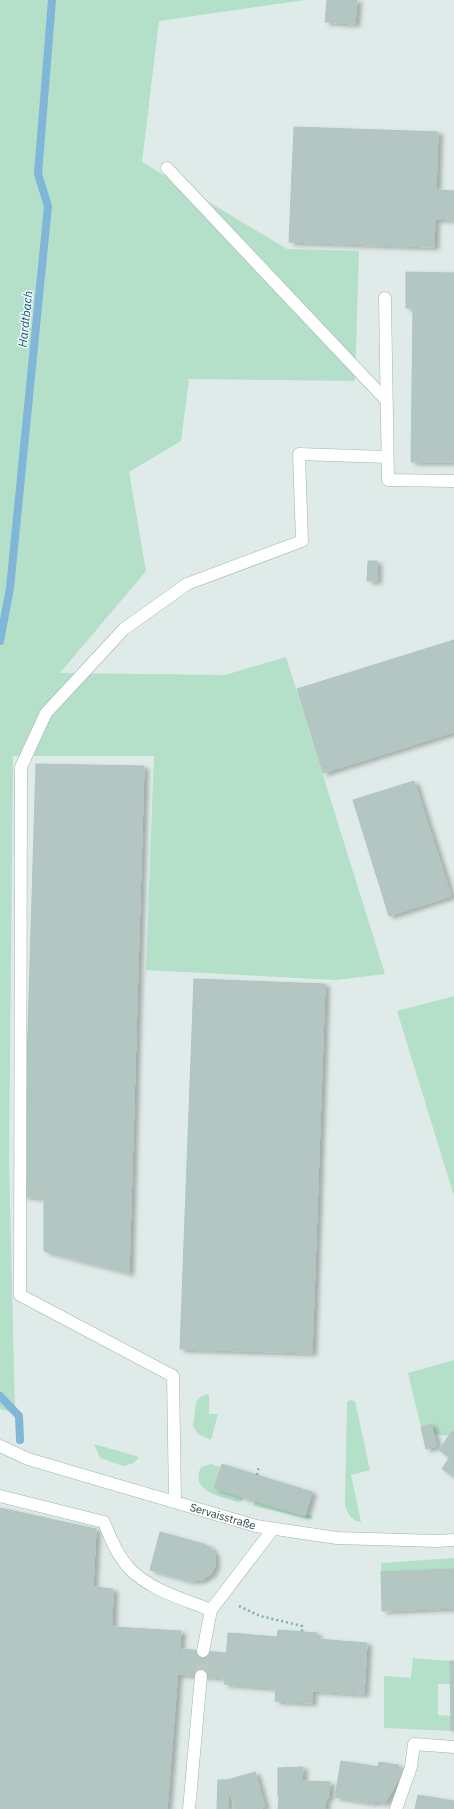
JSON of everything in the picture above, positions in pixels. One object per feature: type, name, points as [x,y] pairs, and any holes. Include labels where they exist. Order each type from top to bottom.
[{"type":"street","points":[[167,168],[386,400]]},
{"type":"street","points":[[385,298],[388,480],[454,481]]},
{"type":"street","points":[[175,1502],[173,1376],[20,1295],[21,766],[46,713],[124,629],[187,584],[302,541],[299,454],[387,457]]},
{"type":"street","name":"Servaisstraße","points":[[0,1446],[28,1459],[256,1526],[337,1538],[437,1541],[454,1540]]},
{"type":"street","points":[[0,1496],[104,1522],[112,1543],[130,1568],[156,1588],[211,1610]]},
{"type":"street","points":[[203,1651],[211,1610],[273,1529]]},
{"type":"street","points":[[189,1809],[201,1676]]},
{"type":"street","points":[[396,1809],[411,1767],[414,1744],[454,1747]]},
{"type":"path","points":[[257,1475],[259,1466]]},
{"type":"path","points":[[220,1598],[260,1616],[302,1626],[302,1632]]},
{"type":"green space","points":[[0,0],[305,0],[159,21],[142,162],[287,249],[359,251],[355,381],[189,379],[181,441],[129,472],[146,571],[60,673],[225,675],[286,657],[385,974],[336,980],[146,970],[154,756],[13,756],[9,1162],[15,1413],[0,1409]]},
{"type":"green space","points":[[454,996],[454,1196],[397,1011]]},
{"type":"green space","points":[[454,1360],[454,1432],[452,1431],[448,1436],[434,1434],[431,1425],[421,1427],[408,1373]]},
{"type":"green space","points":[[207,1394],[209,1395],[209,1414],[218,1414],[211,1440],[198,1434],[193,1426],[196,1402],[199,1398]]},
{"type":"green space","points":[[351,1400],[355,1401],[370,1470],[351,1475],[361,1522],[350,1516],[345,1505],[347,1402]]},
{"type":"green space","points":[[94,1444],[139,1457],[134,1463],[123,1466],[100,1458]]},
{"type":"green space","points":[[211,1464],[221,1467],[214,1488],[244,1497],[242,1501],[238,1502],[216,1495],[203,1488],[199,1482],[198,1475],[201,1467]]},
{"type":"green space","points":[[254,1501],[304,1516],[305,1514],[313,1516],[312,1519],[309,1519],[254,1506]]},
{"type":"green space","points":[[454,1558],[454,1569],[381,1572],[381,1563]]},
{"type":"green space","points":[[413,1658],[450,1661],[450,1684],[438,1684],[438,1715],[452,1716],[451,1731],[384,1728],[384,1676],[411,1678]]},
{"type":"building","points":[[327,0],[357,0],[355,24],[325,22]]},
{"type":"building","points":[[294,127],[438,132],[434,247],[289,242]]},
{"type":"building","points":[[436,190],[454,191],[454,220],[435,219]]},
{"type":"building","points":[[406,272],[454,273],[454,462],[411,462],[413,308],[406,308]]},
{"type":"building","points":[[368,561],[377,561],[377,581],[367,581]]},
{"type":"building","points":[[454,640],[454,732],[323,773],[297,689]]},
{"type":"building","points":[[36,764],[144,766],[129,1273],[44,1251],[44,1198],[23,1196]]},
{"type":"building","points":[[414,781],[451,896],[389,916],[353,800]]},
{"type":"building","points":[[194,979],[325,984],[312,1353],[180,1349]]},
{"type":"building","points":[[431,1424],[437,1446],[426,1449],[421,1427]]},
{"type":"building","points":[[452,1431],[454,1432],[454,1450],[449,1457],[439,1450]]},
{"type":"building","points":[[454,1450],[454,1477],[442,1469]]},
{"type":"building","points":[[222,1464],[247,1472],[239,1496],[214,1488]]},
{"type":"building","points":[[247,1472],[266,1478],[259,1502],[239,1496]]},
{"type":"building","points":[[266,1478],[312,1492],[305,1516],[259,1502]]},
{"type":"building","points":[[0,1508],[96,1529],[93,1587],[113,1589],[112,1627],[181,1631],[167,1809],[0,1809]]},
{"type":"building","points":[[160,1532],[210,1547],[215,1555],[215,1566],[211,1574],[202,1580],[191,1581],[150,1570]]},
{"type":"building","points":[[452,1569],[453,1608],[382,1611],[381,1572]]},
{"type":"building","points":[[452,1569],[454,1569],[454,1608],[453,1608]]},
{"type":"building","points":[[278,1630],[317,1633],[317,1639],[367,1643],[364,1694],[312,1691],[312,1703],[275,1701],[276,1688],[224,1684],[228,1633],[277,1637]]},
{"type":"building","points":[[180,1649],[226,1653],[225,1678],[178,1674]]},
{"type":"building","points":[[450,1661],[454,1661],[454,1731],[451,1731]]},
{"type":"building","points":[[341,1761],[379,1767],[374,1803],[335,1797]]},
{"type":"building","points":[[379,1762],[398,1765],[401,1771],[399,1779],[385,1803],[374,1801]]},
{"type":"building","points":[[303,1767],[301,1799],[278,1797],[278,1768]]},
{"type":"building","points":[[255,1772],[265,1807],[257,1809],[235,1809],[227,1780]]},
{"type":"building","points":[[218,1780],[227,1780],[229,1790],[228,1809],[217,1809]]},
{"type":"building","points":[[302,1781],[330,1782],[329,1798],[301,1796]]},
{"type":"building","points":[[418,1795],[454,1801],[454,1809],[415,1809]]},
{"type":"building","points":[[301,1796],[326,1798],[325,1809],[300,1809]]},
{"type":"building","points":[[279,1797],[301,1799],[300,1809],[278,1809]]},
{"type":"waterway","name":"Hardtbach","points":[[0,641],[10,588],[48,206],[38,174],[52,0]]},
{"type":"waterway","name":"Hardtbach","points":[[0,1396],[19,1416],[20,1440]]},
{"type":"tunnel","points":[[201,1676],[203,1651]]}]
